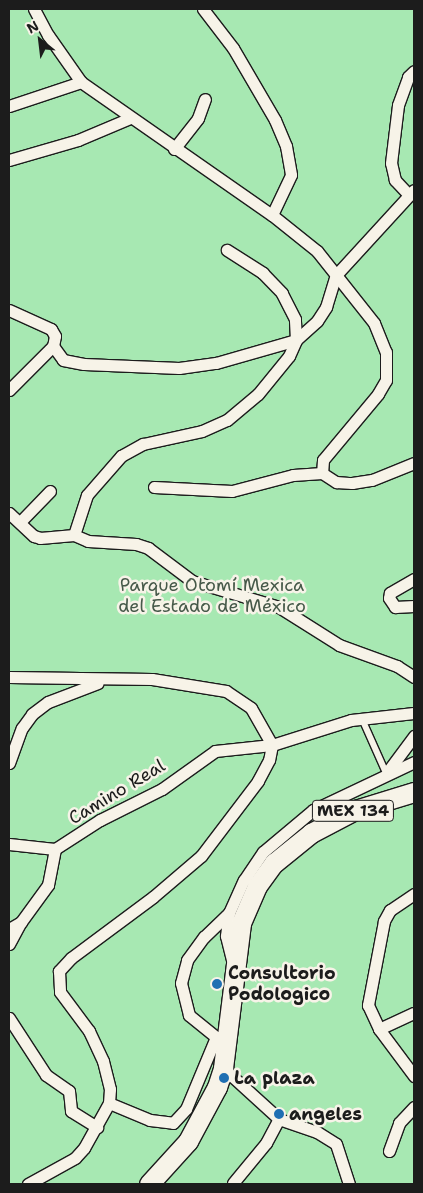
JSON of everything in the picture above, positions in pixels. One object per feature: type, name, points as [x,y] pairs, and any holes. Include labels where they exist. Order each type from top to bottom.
[{"type":"main road","name":"MEX 134","points":[[149,1184],[172,1162],[201,1122],[223,1068],[221,1038],[248,905],[274,863],[296,843],[354,810],[414,792]]},
{"type":"street","points":[[34,9],[48,35],[81,82],[272,216],[317,251],[374,323],[386,352],[388,368],[378,394],[323,460],[322,473]]},
{"type":"street","points":[[203,9],[233,48],[275,120],[286,146],[291,175],[272,216]]},
{"type":"street","points":[[53,346],[58,355],[72,362],[160,369],[216,363],[296,340],[317,321],[326,308],[336,274],[412,192],[395,180],[391,163],[398,105],[408,77],[414,71]]},
{"type":"street","points":[[9,106],[81,82]]},
{"type":"street","points":[[174,149],[198,118],[205,100]]},
{"type":"street","points":[[9,160],[78,140],[130,118]]},
{"type":"street","points":[[74,535],[87,495],[121,456],[143,444],[202,431],[227,420],[273,377],[290,356],[296,340],[295,319],[282,293],[263,273],[227,250]]},
{"type":"street","points":[[9,390],[53,346],[55,336],[51,329],[10,312]]},
{"type":"street","points":[[154,487],[232,491],[293,475],[322,473],[336,482],[352,483],[372,480],[414,462]]},
{"type":"street","points":[[20,522],[50,490]]},
{"type":"street","points":[[9,513],[34,536],[40,538],[74,535],[88,540],[136,544],[148,548],[192,581],[292,612],[339,645],[397,666],[414,677]]},
{"type":"street","points":[[414,579],[390,594],[389,598],[395,607],[414,606]]},
{"type":"street","points":[[9,677],[104,680],[152,679],[234,694],[260,720],[272,745],[269,760],[258,781],[200,856],[153,897],[70,958],[59,971],[60,992],[89,1032],[103,1061],[110,1089],[109,1103],[96,1127],[75,1158],[28,1184]]},
{"type":"street","points":[[9,763],[22,728],[32,714],[70,692],[104,680]]},
{"type":"street","name":"Camino Real","points":[[56,849],[100,820],[162,790],[215,751],[272,745],[362,718],[414,713]]},
{"type":"street","points":[[386,772],[414,736]]},
{"type":"street","points":[[235,966],[226,936],[229,913],[244,880],[263,852],[285,831],[313,810],[386,772],[414,762]]},
{"type":"street","points":[[9,844],[56,849],[48,885],[21,922],[9,944]]},
{"type":"street","points":[[414,894],[390,910],[384,921],[368,1005],[379,1029],[414,1076]]},
{"type":"street","points":[[109,1103],[150,1120],[173,1123],[186,1109],[221,1038],[189,1015],[181,983],[186,960],[204,937],[229,913]]},
{"type":"street","points":[[9,929],[21,922]]},
{"type":"street","points":[[379,1029],[414,1013]]},
{"type":"street","points":[[9,1018],[46,1075],[69,1091],[71,1111],[96,1127]]},
{"type":"street","points":[[223,1068],[279,1120],[317,1132],[336,1144],[349,1184]]},
{"type":"street","points":[[389,1151],[399,1123],[414,1108]]},
{"type":"street","points":[[233,1183],[261,1149],[279,1120]]},
{"type":"lane","points":[[362,718],[386,772]]},
{"type":"green space","name":"Parque Otomí Mexica del Estado de México","points":[[9,9],[414,9],[414,1184],[9,1184]]},
{"type":"place","name":"Consultorio Podologico","points":[[217,984]]},
{"type":"place","name":"La plaza","points":[[224,1078]]},
{"type":"place","name":"angeles","points":[[279,1114]]}]
